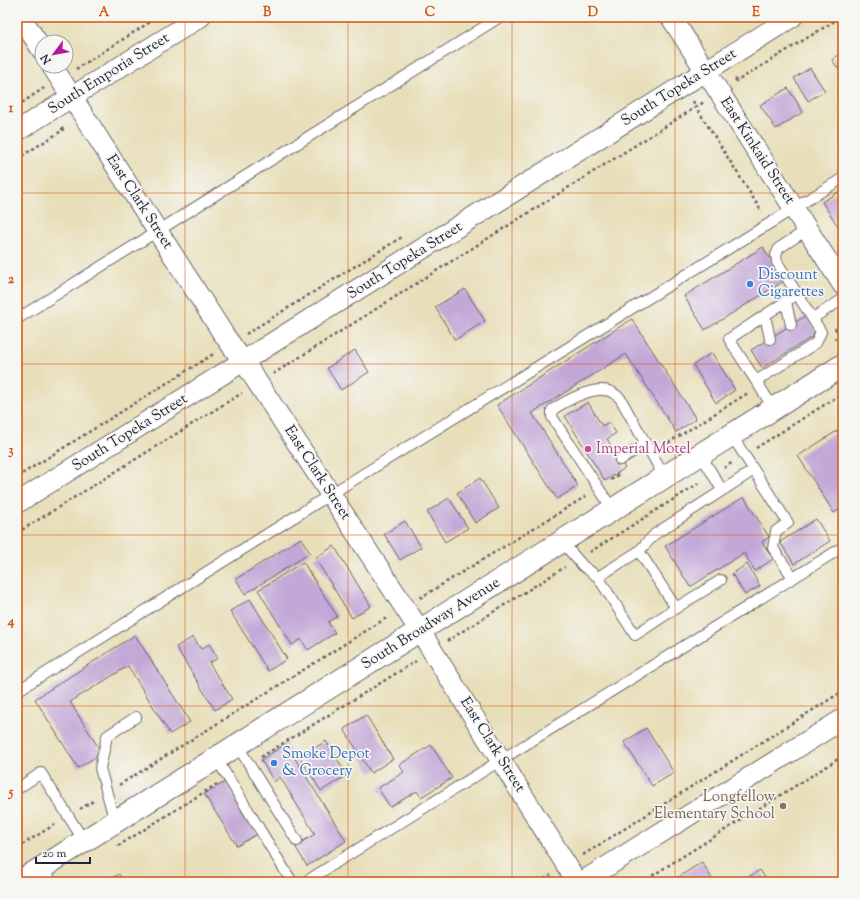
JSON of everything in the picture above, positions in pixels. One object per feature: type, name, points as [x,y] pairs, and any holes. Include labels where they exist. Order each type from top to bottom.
[{"type":"main road","name":"South Broadway Avenue","points":[[19,882],[47,874],[84,841],[843,365]]},
{"type":"street","points":[[21,17],[34,37]]},
{"type":"street","name":"South Emporia Street","points":[[17,131],[200,17]]},
{"type":"street","name":"East Kinkaid Street","points":[[671,17],[843,285]]},
{"type":"street","name":"South Topeka Street","points":[[17,503],[792,17]]},
{"type":"street","name":"East Clark Street","points":[[57,74],[230,344],[258,383],[405,607],[577,882]]},
{"type":"street","points":[[582,882],[843,720]]},
{"type":"lane","points":[[17,319],[157,230],[500,17]]},
{"type":"lane","points":[[17,691],[331,494],[843,178]]},
{"type":"lane","points":[[757,384],[775,364],[796,351],[816,343],[821,332],[777,262],[776,255],[779,248],[807,230]]},
{"type":"lane","points":[[774,409],[729,339],[797,294]]},
{"type":"lane","points":[[813,318],[843,299]]},
{"type":"lane","points":[[786,302],[791,325]]},
{"type":"lane","points":[[765,315],[770,339]]},
{"type":"lane","points":[[613,510],[599,488],[596,476],[552,417],[552,410],[565,401],[589,392],[610,391],[620,398],[665,478]]},
{"type":"lane","points":[[732,436],[788,523],[776,531],[773,548],[793,578]]},
{"type":"lane","points":[[620,460],[645,444]]},
{"type":"lane","points":[[701,455],[722,490]]},
{"type":"lane","points":[[598,577],[639,551],[655,534],[754,470]]},
{"type":"lane","points":[[562,542],[577,560],[598,577],[635,634],[721,580]]},
{"type":"lane","points":[[305,882],[843,547]]},
{"type":"lane","points":[[639,551],[676,608]]},
{"type":"lane","points":[[115,822],[100,768],[107,736],[136,717]]},
{"type":"lane","points":[[237,745],[297,841]]},
{"type":"lane","points":[[216,758],[292,882]]},
{"type":"lane","points":[[17,788],[41,774],[84,841]]},
{"type":"path","points":[[74,62],[158,17]]},
{"type":"path","points":[[17,106],[54,74]]},
{"type":"path","points":[[17,533],[696,107]]},
{"type":"path","points":[[17,477],[405,235]]},
{"type":"path","points":[[833,340],[843,334]]},
{"type":"path","points":[[651,454],[757,384]]},
{"type":"path","points":[[249,764],[843,393]]},
{"type":"path","points":[[17,848],[599,488],[622,472]]},
{"type":"path","points":[[539,882],[843,692]]},
{"type":"path","points":[[642,882],[843,756]]},
{"type":"path","points":[[113,849],[228,778]]},
{"type":"building","points":[[843,52],[843,75],[832,60]]},
{"type":"building","points":[[810,68],[825,91],[808,101],[794,78]]},
{"type":"building","points":[[788,88],[803,112],[776,129],[760,105]]},
{"type":"building","points":[[843,189],[843,234],[822,202]]},
{"type":"building","points":[[763,247],[784,281],[705,330],[684,296]]},
{"type":"building","points":[[465,289],[485,321],[455,340],[435,307]]},
{"type":"building","points":[[807,315],[818,333],[762,368],[751,350]]},
{"type":"building","points":[[632,319],[696,419],[676,432],[626,354],[532,413],[578,486],[557,499],[497,405]]},
{"type":"building","points":[[355,350],[369,372],[341,390],[327,368]]},
{"type":"building","points":[[712,353],[735,390],[716,403],[693,365]]},
{"type":"building","points":[[588,402],[602,426],[609,422],[616,433],[607,439],[625,468],[605,481],[565,416]]},
{"type":"building","points":[[843,427],[843,507],[834,513],[798,456]]},
{"type":"building","points":[[480,478],[499,508],[475,523],[457,493]]},
{"type":"building","points":[[744,497],[769,537],[762,542],[773,559],[755,571],[744,553],[690,587],[665,546]]},
{"type":"building","points":[[449,498],[468,528],[445,542],[427,512]]},
{"type":"building","points":[[816,519],[830,541],[794,564],[780,542]]},
{"type":"building","points":[[405,521],[421,547],[400,560],[384,534]]},
{"type":"building","points":[[301,538],[310,553],[245,594],[236,579]]},
{"type":"building","points":[[334,546],[371,606],[352,618],[315,558]]},
{"type":"building","points":[[303,562],[337,616],[328,622],[335,633],[308,650],[301,639],[292,645],[258,590]]},
{"type":"building","points":[[747,564],[760,586],[745,595],[732,574]]},
{"type":"building","points":[[250,599],[287,659],[268,671],[230,611]]},
{"type":"building","points":[[135,635],[190,722],[170,734],[128,666],[70,702],[102,753],[78,768],[35,699]]},
{"type":"building","points":[[193,637],[201,649],[209,644],[218,658],[209,663],[232,699],[215,710],[176,647]]},
{"type":"building","points":[[366,715],[393,759],[371,773],[344,729]]},
{"type":"building","points":[[646,728],[674,773],[652,786],[624,742]]},
{"type":"building","points":[[326,741],[347,775],[321,791],[300,757]]},
{"type":"building","points":[[286,744],[346,841],[307,866],[295,846],[315,834],[280,777],[274,782],[261,760]]},
{"type":"building","points":[[431,745],[452,778],[421,797],[417,791],[390,807],[378,788],[404,772],[399,765]]},
{"type":"building","points":[[225,782],[257,834],[237,846],[204,794]]},
{"type":"building","points":[[702,862],[714,882],[671,882]]},
{"type":"building","points":[[760,870],[768,882],[740,882]]},
{"type":"building","points":[[119,874],[123,882],[106,882]]},
{"type":"place","name":"Discount Cigarettes","points":[[750,284]]},
{"type":"place","name":"Imperial Motel","points":[[588,449]]},
{"type":"place","name":"Smoke Depot & Grocery","points":[[274,763]]},
{"type":"place","name":"Longfellow Elementary School","points":[[783,806]]}]
